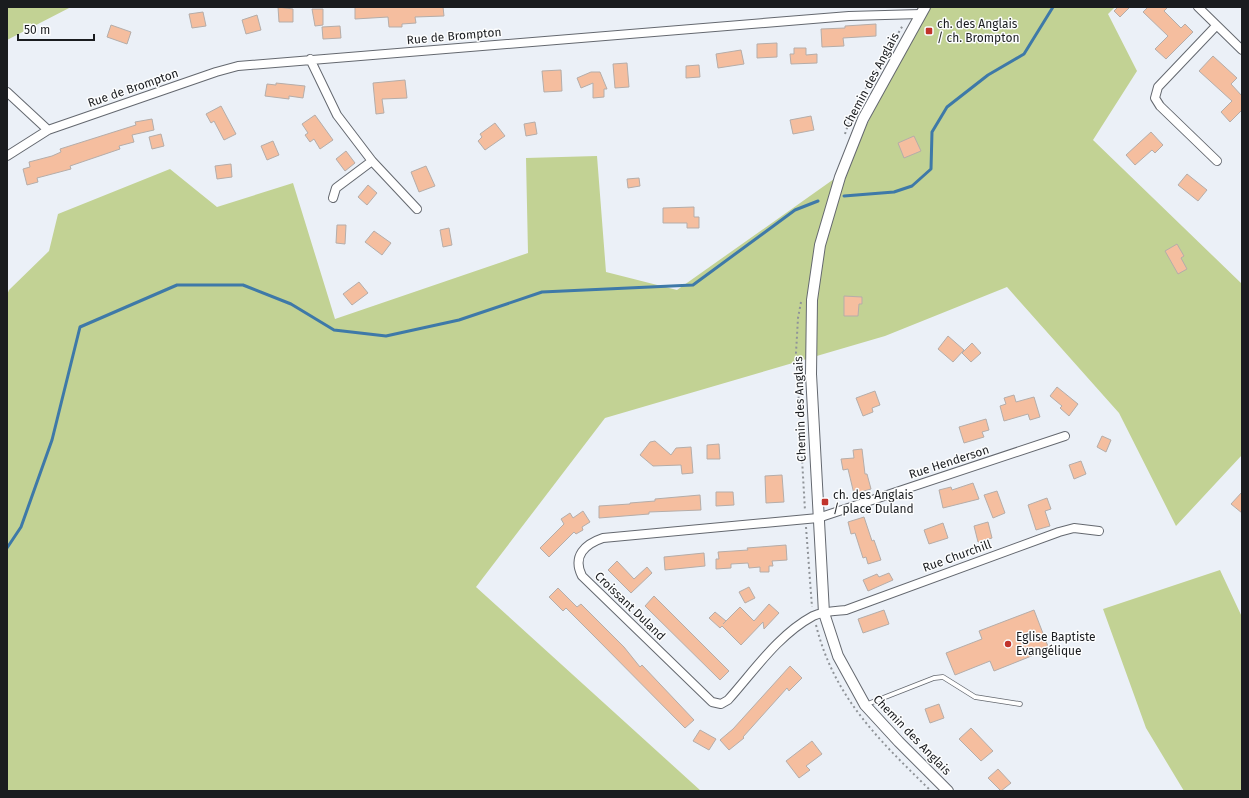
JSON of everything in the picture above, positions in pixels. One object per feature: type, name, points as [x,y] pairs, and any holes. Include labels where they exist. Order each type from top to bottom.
[{"type":"street","points":[[1198,7],[1242,50]]},
{"type":"street","name":"Rue de Brompton","points":[[7,156],[48,130],[216,72],[238,66],[923,10]]},
{"type":"street","name":"Chemin des Anglais","points":[[923,10],[863,119],[840,177],[820,245],[812,300],[811,374],[824,613],[838,656],[865,705],[899,742],[948,791]]},
{"type":"street","points":[[1216,26],[1158,87],[1155,98],[1156,103],[1217,161]]},
{"type":"street","points":[[310,59],[337,115],[372,161],[417,209]]},
{"type":"street","points":[[7,92],[48,130]]},
{"type":"street","points":[[332,198],[336,188],[372,161]]},
{"type":"street","name":"Rue Henderson","points":[[818,518],[1065,436]]},
{"type":"street","name":"Croissant Duland","points":[[818,518],[603,538],[589,543],[580,555],[577,567],[582,576],[712,702],[721,704],[728,700],[786,634],[814,616],[824,613]]},
{"type":"street","name":"Rue Churchill","points":[[824,613],[846,610],[1059,532],[1074,528],[1099,531]]},
{"type":"lane","points":[[865,705],[934,678],[943,677],[975,697],[1020,704]]},
{"type":"path","name":"Chemin des Anglais","points":[[875,70],[899,30]]},
{"type":"path","points":[[806,526],[812,609]]},
{"type":"green space","points":[[7,7],[71,7],[7,40]]},
{"type":"green space","points":[[930,7],[1115,7],[1108,14],[1137,71],[1093,140],[1242,284],[1242,455],[1176,526],[1119,413],[1007,287],[885,336],[605,418],[476,587],[701,791],[7,791],[7,295],[9,290],[49,251],[58,214],[170,169],[217,207],[293,183],[335,319],[528,253],[526,158],[597,156],[606,272],[677,290],[841,174],[919,24]]},
{"type":"green space","points":[[1220,570],[1242,617],[1242,791],[1184,791],[1146,728],[1103,609]]},
{"type":"building","points":[[278,7],[293,9],[293,22],[279,22]]},
{"type":"building","points":[[355,7],[443,7],[444,16],[415,17],[416,23],[402,24],[402,27],[389,27],[388,17],[355,19]]},
{"type":"building","points":[[1118,7],[1130,7],[1120,17],[1114,11]]},
{"type":"building","points":[[1148,7],[1168,7],[1164,11],[1181,28],[1185,24],[1193,32],[1166,59],[1155,49],[1168,36],[1143,12]]},
{"type":"building","points":[[312,9],[323,9],[323,25],[315,26]]},
{"type":"building","points":[[203,12],[206,26],[192,28],[189,14]]},
{"type":"building","points":[[257,15],[261,30],[246,34],[242,20]]},
{"type":"building","points":[[876,24],[876,36],[843,38],[844,46],[822,47],[821,29]]},
{"type":"building","points":[[111,25],[131,32],[127,44],[107,37]]},
{"type":"building","points":[[340,26],[341,38],[323,39],[322,27]]},
{"type":"building","points":[[777,43],[777,57],[757,58],[757,44]]},
{"type":"building","points":[[794,48],[806,48],[806,55],[817,54],[817,63],[791,64],[790,54],[794,54]]},
{"type":"building","points":[[741,50],[744,64],[718,68],[716,54]]},
{"type":"building","points":[[1213,56],[1237,78],[1231,84],[1242,96],[1242,110],[1230,122],[1221,112],[1232,101],[1199,71]]},
{"type":"building","points":[[627,63],[629,87],[615,88],[613,64]]},
{"type":"building","points":[[699,65],[700,77],[686,78],[686,66]]},
{"type":"building","points":[[561,70],[562,91],[544,92],[542,71]]},
{"type":"building","points":[[591,72],[600,72],[607,89],[604,89],[604,97],[593,98],[593,83],[581,88],[577,78]]},
{"type":"building","points":[[405,80],[407,98],[382,99],[384,113],[376,114],[373,83]]},
{"type":"building","points":[[276,83],[305,86],[303,98],[289,96],[289,99],[265,96],[267,84],[276,85]]},
{"type":"building","points":[[221,106],[236,134],[224,140],[214,121],[211,123],[206,114]]},
{"type":"building","points":[[315,115],[333,140],[320,149],[314,139],[310,142],[305,135],[308,133],[302,124]]},
{"type":"building","points":[[811,116],[814,130],[793,134],[790,120]]},
{"type":"building","points":[[152,119],[154,130],[132,135],[134,142],[119,146],[120,149],[70,166],[71,169],[37,178],[38,182],[27,185],[23,169],[30,167],[29,162],[52,156],[61,152],[60,149],[136,125],[135,122]]},
{"type":"building","points":[[535,122],[537,134],[526,136],[524,124]]},
{"type":"building","points":[[495,123],[505,136],[485,150],[478,141],[482,137],[480,134]]},
{"type":"building","points":[[1151,132],[1163,145],[1155,153],[1152,150],[1135,165],[1126,155]]},
{"type":"building","points":[[161,134],[164,146],[152,149],[149,137]]},
{"type":"building","points":[[914,136],[921,151],[904,158],[898,143]]},
{"type":"building","points":[[273,141],[279,155],[267,160],[261,146]]},
{"type":"building","points":[[346,151],[355,163],[345,171],[336,159]]},
{"type":"building","points":[[231,164],[232,177],[217,179],[215,166]]},
{"type":"building","points":[[426,166],[435,186],[419,192],[411,172]]},
{"type":"building","points":[[1187,174],[1207,190],[1198,201],[1178,185]]},
{"type":"building","points":[[639,178],[640,186],[628,188],[627,179]]},
{"type":"building","points":[[368,185],[377,193],[367,205],[358,197]]},
{"type":"building","points":[[694,207],[694,217],[699,217],[699,228],[687,228],[687,223],[663,223],[663,208]]},
{"type":"building","points":[[337,225],[346,225],[345,244],[336,243]]},
{"type":"building","points":[[449,228],[452,245],[443,247],[440,230]]},
{"type":"building","points":[[374,231],[391,243],[382,255],[365,242]]},
{"type":"building","points":[[1177,244],[1184,256],[1181,258],[1187,269],[1178,274],[1165,251]]},
{"type":"building","points":[[359,282],[368,293],[352,305],[343,294]]},
{"type":"building","points":[[844,296],[862,297],[862,304],[859,304],[858,316],[844,316]]},
{"type":"building","points":[[948,336],[964,350],[953,362],[938,349]]},
{"type":"building","points":[[972,343],[981,353],[971,362],[962,353]]},
{"type":"building","points":[[1057,387],[1078,404],[1069,416],[1060,408],[1062,406],[1050,396]]},
{"type":"building","points":[[875,391],[880,405],[872,408],[873,412],[863,416],[856,398]]},
{"type":"building","points":[[1014,395],[1016,402],[1034,397],[1040,417],[1030,420],[1028,414],[1004,421],[1000,406],[1006,404],[1004,398]]},
{"type":"building","points":[[986,419],[989,430],[982,432],[984,437],[964,443],[959,427]]},
{"type":"building","points":[[1102,436],[1111,440],[1106,452],[1097,447]]},
{"type":"building","points":[[655,441],[671,455],[676,448],[691,447],[693,473],[682,474],[681,465],[653,466],[640,455],[650,442]]},
{"type":"building","points":[[719,444],[720,459],[707,459],[707,445]]},
{"type":"building","points":[[862,449],[865,474],[867,474],[871,489],[854,494],[848,469],[843,470],[841,459],[854,458],[853,450]]},
{"type":"building","points":[[1081,461],[1086,474],[1074,479],[1069,465]]},
{"type":"building","points":[[782,475],[784,502],[766,503],[765,476]]},
{"type":"building","points":[[973,483],[979,499],[943,508],[939,490],[951,487],[952,490]]},
{"type":"building","points":[[997,491],[1005,513],[993,518],[984,495]]},
{"type":"building","points":[[716,492],[733,492],[734,505],[716,506]]},
{"type":"building","points":[[1242,492],[1242,513],[1231,504]]},
{"type":"building","points":[[700,495],[701,510],[649,512],[649,514],[599,518],[599,506],[630,504],[655,501],[655,499]]},
{"type":"building","points":[[1047,498],[1051,509],[1045,511],[1050,526],[1036,530],[1028,505]]},
{"type":"building","points":[[583,511],[590,522],[582,527],[583,530],[576,534],[574,532],[549,557],[540,548],[564,524],[561,519],[570,513],[573,518]]},
{"type":"building","points":[[864,517],[872,541],[874,540],[881,560],[868,564],[866,557],[863,558],[855,533],[851,534],[848,522]]},
{"type":"building","points":[[988,522],[992,538],[978,542],[974,526]]},
{"type":"building","points":[[943,523],[948,538],[929,544],[924,530]]},
{"type":"building","points":[[786,545],[787,560],[772,561],[773,566],[769,566],[769,572],[760,572],[760,567],[749,568],[748,563],[731,564],[731,568],[716,569],[716,559],[719,559],[718,552]]},
{"type":"building","points":[[704,553],[705,566],[665,570],[664,557]]},
{"type":"building","points":[[617,561],[634,579],[647,567],[652,573],[631,593],[608,570]]},
{"type":"building","points":[[889,573],[893,580],[868,591],[863,580],[877,574],[879,577]]},
{"type":"building","points":[[749,587],[755,598],[745,603],[739,592]]},
{"type":"building","points":[[558,588],[577,607],[581,604],[624,647],[640,667],[642,665],[694,720],[685,728],[566,608],[563,611],[549,597]]},
{"type":"building","points":[[654,596],[729,671],[720,680],[645,606]]},
{"type":"building","points":[[769,604],[779,613],[764,629],[763,622],[741,645],[722,626],[720,628],[709,618],[715,612],[726,621],[740,607],[754,621]]},
{"type":"building","points":[[884,610],[889,624],[863,633],[858,619]]},
{"type":"building","name":"Eglise Baptiste Evangélique","points":[[1034,610],[1049,649],[994,671],[990,661],[955,675],[946,653],[982,639],[979,631]]},
{"type":"building","points":[[790,666],[802,678],[789,691],[787,688],[743,737],[744,738],[729,750],[720,740],[733,729]]},
{"type":"building","points":[[939,704],[944,718],[930,723],[925,709]]},
{"type":"building","points":[[971,728],[993,751],[981,761],[959,739]]},
{"type":"building","points":[[700,730],[716,739],[709,750],[693,741]]},
{"type":"building","points":[[812,741],[822,754],[806,766],[810,770],[799,778],[786,761]]},
{"type":"building","points":[[998,769],[1011,783],[1001,791],[988,778]]},
{"type":"waterway","points":[[844,196],[894,192],[912,186],[931,169],[932,132],[947,107],[988,75],[1024,54],[1053,7]]},
{"type":"waterway","points":[[7,548],[21,527],[52,440],[80,327],[177,285],[243,285],[291,304],[334,330],[386,336],[459,320],[542,292],[693,285],[795,210],[818,201]]},
{"type":"place","name":"ch. des Anglais / ch. Brompton","points":[[929,31]]},
{"type":"place","name":"ch. des Anglais / place Duland","points":[[825,502]]},
{"type":"place","name":"Eglise Baptiste Evangélique","points":[[1008,644]]}]
